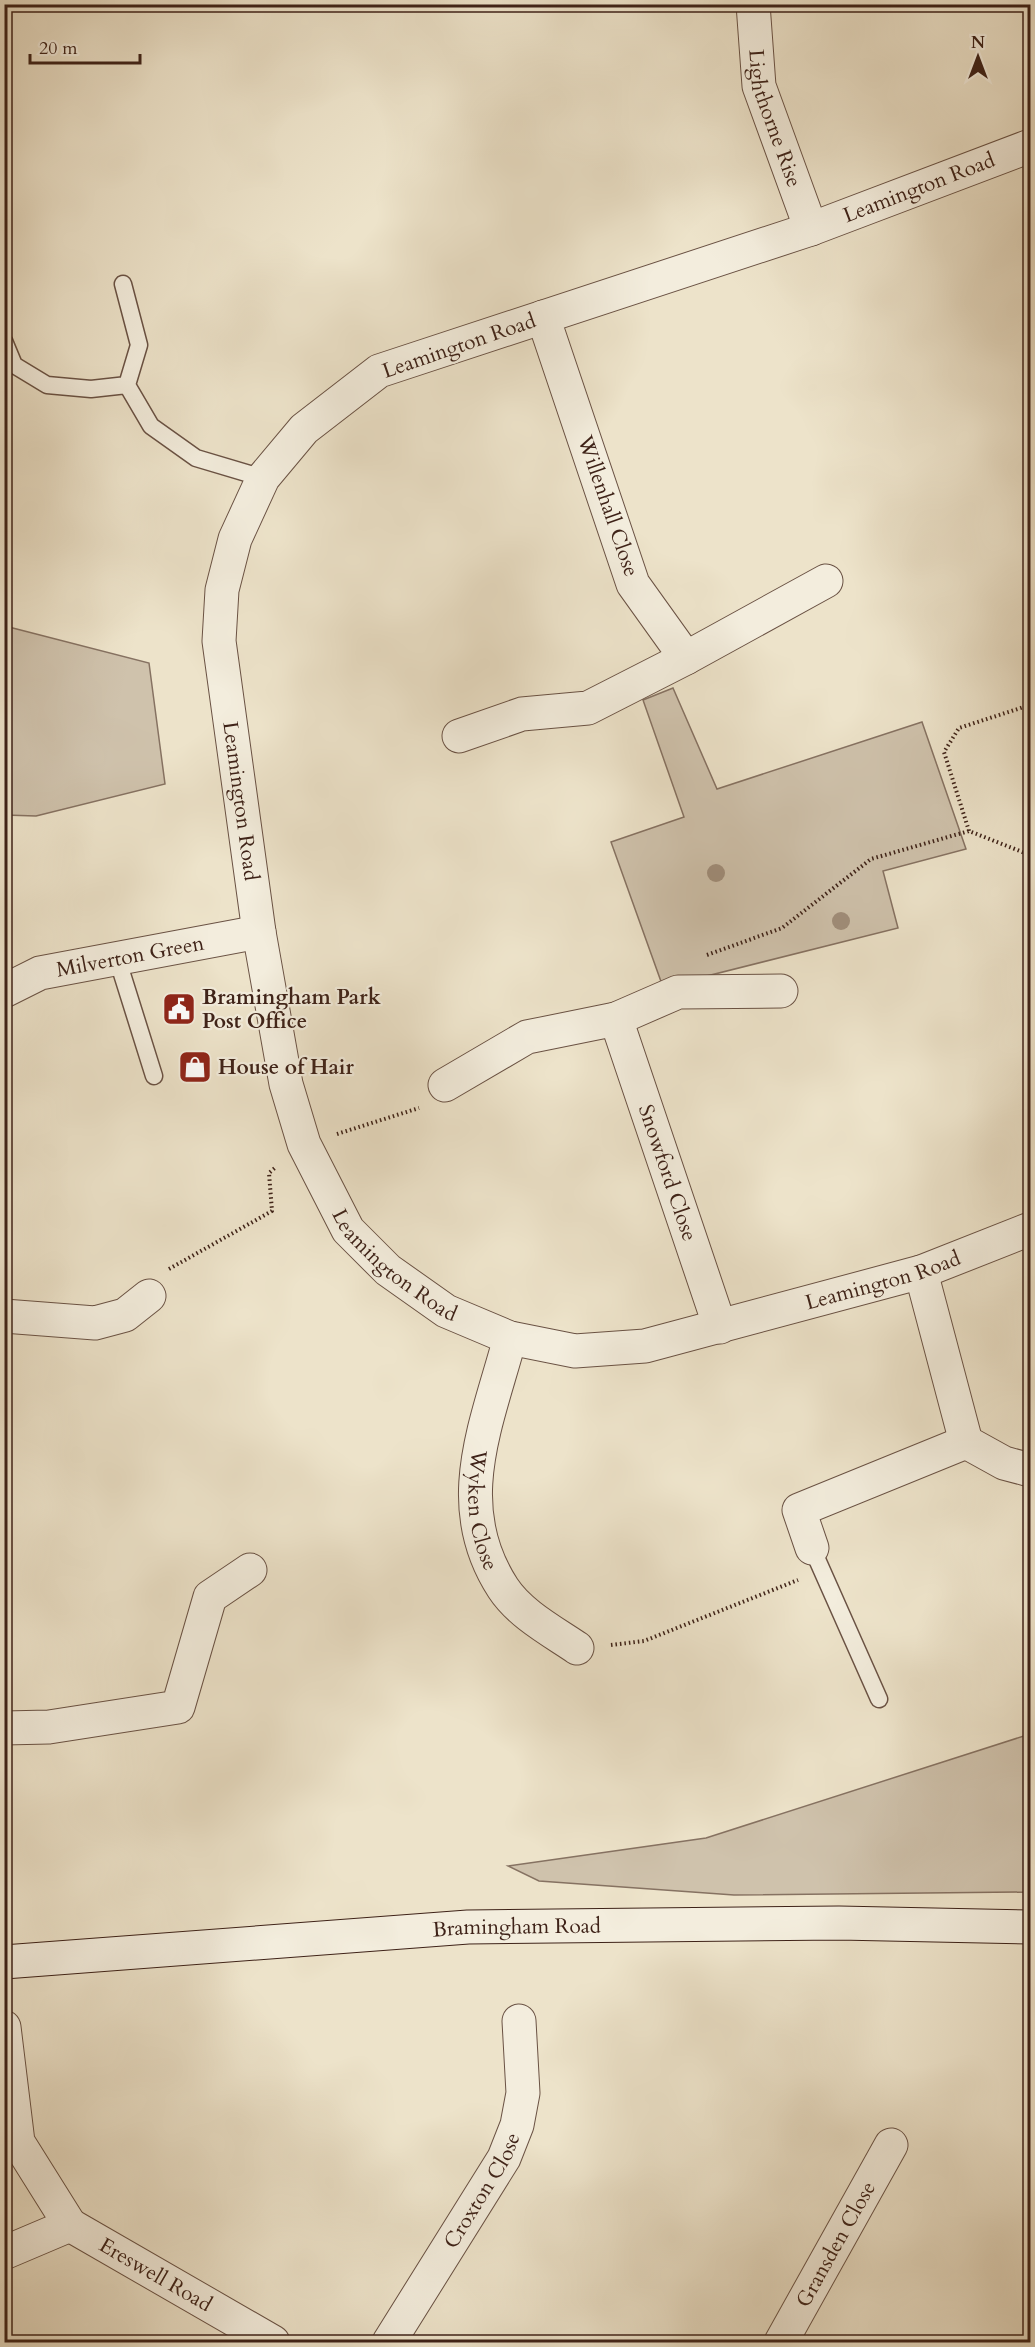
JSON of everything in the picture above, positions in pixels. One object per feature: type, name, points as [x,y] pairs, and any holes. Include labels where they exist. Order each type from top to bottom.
[{"type":"street","name":"Lighthorne Rise","points":[[753,4],[759,86],[811,229]]},
{"type":"street","name":"Leamington Road","points":[[1030,146],[811,229],[379,371],[304,429],[263,478],[235,539],[222,590],[219,641],[259,932],[286,1084],[304,1144],[348,1230],[387,1270],[446,1311],[510,1338],[575,1351],[645,1346],[720,1327],[921,1272],[1030,1229]]},
{"type":"street","name":"Willenhall Close","points":[[543,317],[633,584],[686,658]]},
{"type":"street","points":[[459,736],[522,714],[588,708],[686,658],[826,581]]},
{"type":"street","name":"Milverton Green","points":[[4,991],[40,973],[259,932]]},
{"type":"street","points":[[446,1085],[527,1037],[616,1019],[678,992],[780,991]]},
{"type":"street","name":"Snowford Close","points":[[616,1019],[720,1327]]},
{"type":"street","points":[[921,1272],[966,1442],[1004,1463],[1030,1470]]},
{"type":"street","points":[[4,1316],[94,1323],[125,1315],[149,1296]]},
{"type":"street","name":"Wyken Close","points":[[510,1338],[478,1452],[474,1502],[482,1546],[504,1589],[530,1616],[577,1648]]},
{"type":"street","points":[[817,1560],[799,1510],[966,1442]]},
{"type":"street","points":[[4,1728],[49,1727],[178,1707],[210,1597],[250,1570]]},
{"type":"street","name":"Bramingham Road","points":[[4,1962],[468,1927],[839,1923],[1030,1927]]},
{"type":"street","name":"Croxton Close","points":[[389,2343],[504,2157],[517,2125],[523,2093],[519,2021]]},
{"type":"street","points":[[4,2027],[18,2142],[70,2225],[4,2253]]},
{"type":"street","name":"Gransden Close","points":[[781,2343],[891,2145]]},
{"type":"street","name":"Ereswell Road","points":[[70,2225],[273,2343]]},
{"type":"lane","points":[[123,285],[139,345],[127,385],[151,426],[196,458],[263,478]]},
{"type":"lane","points":[[4,341],[14,365],[47,385],[91,389],[127,385]]},
{"type":"lane","points":[[117,958],[154,1076]]},
{"type":"lane","points":[[817,1560],[879,1699]]},
{"type":"path","points":[[969,831],[944,752],[959,728],[1030,705]]},
{"type":"path","points":[[704,956],[782,928],[871,859],[969,831],[1030,855]]},
{"type":"path","points":[[577,1648],[644,1641],[817,1560]]},
{"type":"shaded area","points":[[5,626],[149,663],[165,784],[36,816],[5,815]]},
{"type":"shaded area","points":[[673,688],[717,789],[922,722],[966,849],[883,871],[898,928],[663,987],[611,842],[684,817],[643,700]]},
{"type":"shaded area","points":[[1030,1734],[1030,1892],[734,1895],[539,1881],[508,1866],[706,1838]]},
{"type":"place","name":"Bramingham Park Post Office","points":[[179,1009]]},
{"type":"place","name":"House of Hair","points":[[195,1067]]}]
